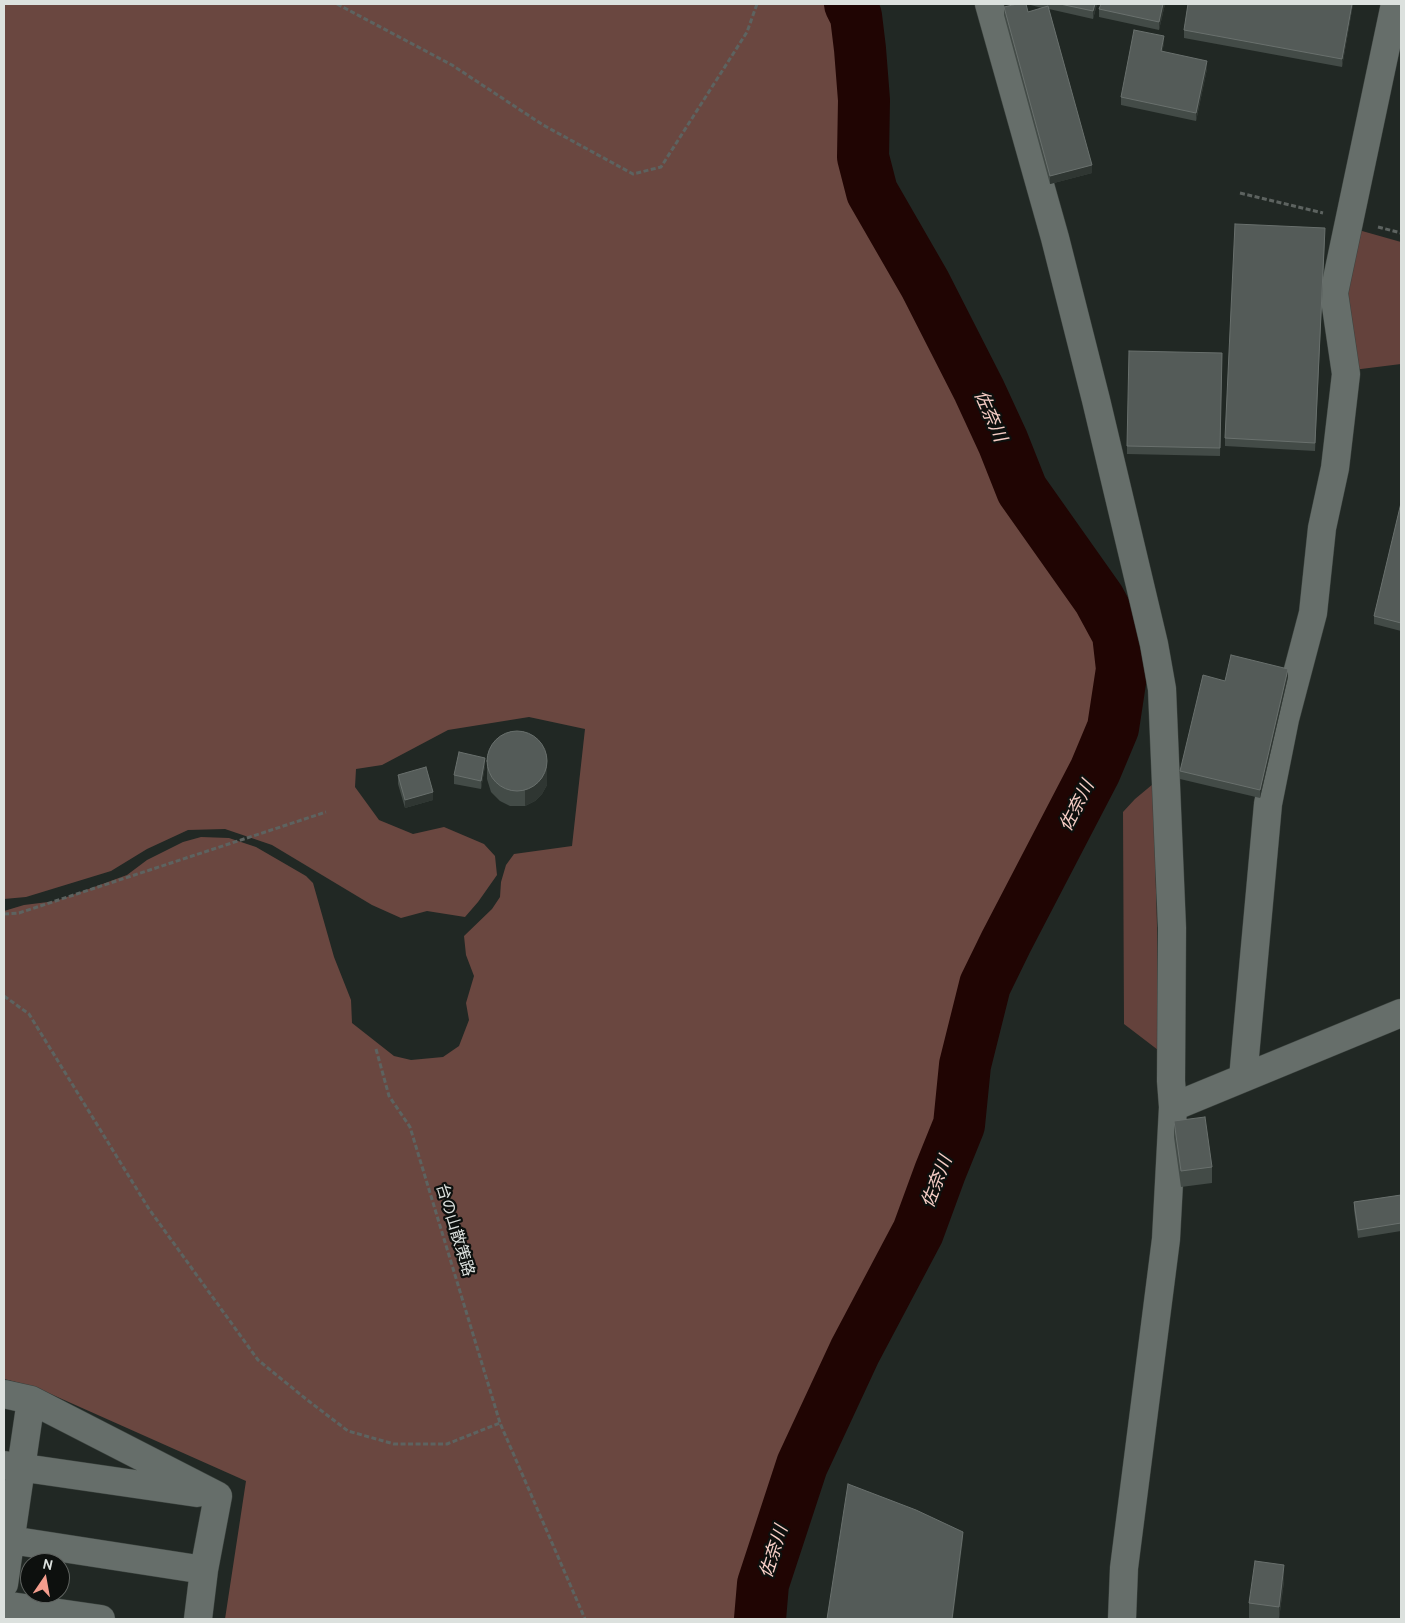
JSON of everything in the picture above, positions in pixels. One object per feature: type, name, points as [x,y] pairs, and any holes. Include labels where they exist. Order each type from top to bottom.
[{"type":"street","points":[[988,4],[1060,257],[1152,634],[1162,689],[1172,928],[1171,1080],[1173,1107],[1166,1239],[1124,1568],[1122,1619]]},
{"type":"street","points":[[1243,1078],[1268,804],[1285,719],[1313,613],[1322,528],[1335,468],[1346,374],[1334,293],[1395,4]]},
{"type":"street","points":[[1173,1107],[1401,1014]]},
{"type":"street","points":[[4,1394],[32,1400],[218,1496]]},
{"type":"street","points":[[4,1584],[12,1467],[32,1400]]},
{"type":"street","points":[[12,1467],[218,1496]]},
{"type":"street","points":[[198,1619],[204,1570],[218,1496]]},
{"type":"street","points":[[7,1539],[204,1570]]},
{"type":"street","points":[[4,1605],[101,1619]]},
{"type":"path","points":[[337,4],[452,64],[543,125],[633,174],[661,167],[747,32],[757,4]]},
{"type":"path","points":[[4,914],[19,913],[326,812]]},
{"type":"path","points":[[4,996],[29,1014],[149,1208],[258,1360],[306,1400],[348,1431],[394,1444],[446,1444],[500,1423]]},
{"type":"path","name":"台の山散策路","points":[[376,1049],[389,1096],[410,1127],[500,1423],[585,1619]]},
{"type":"shaded area","points":[[4,4],[837,4],[842,32],[840,109],[846,169],[860,216],[977,412],[1081,593],[1091,621],[1097,665],[1091,718],[1065,796],[874,1277],[788,1485],[753,1593],[749,1619],[225,1619],[246,1481],[35,1387],[4,1379],[4,911],[24,905],[56,901],[127,875],[147,860],[183,842],[201,837],[229,838],[256,847],[306,876],[313,883],[334,957],[351,1000],[352,1023],[394,1056],[411,1060],[443,1057],[459,1046],[469,1020],[466,1003],[474,976],[466,955],[464,936],[492,909],[500,897],[501,882],[506,865],[514,854],[572,846],[585,729],[529,717],[448,730],[382,765],[356,769],[355,787],[379,820],[413,834],[444,827],[484,844],[495,856],[497,875],[465,917],[427,911],[401,918],[372,905],[272,845],[225,829],[188,830],[147,849],[111,871],[26,897],[4,899]]},
{"type":"shaded area","points":[[1355,229],[1401,242],[1401,364],[1353,370],[1342,291]]},
{"type":"shaded area","points":[[1153,784],[1158,1050],[1124,1024],[1123,812]]},
{"type":"building","points":[[1026,4],[1028,12],[1048,6],[1092,165],[1050,176],[1004,7]]},
{"type":"building","points":[[1060,4],[1095,4],[1093,11]]},
{"type":"building","points":[[1101,4],[1163,4],[1159,22],[1099,9]]},
{"type":"building","points":[[1188,4],[1352,4],[1342,59],[1184,30]]},
{"type":"building","points":[[1134,30],[1164,36],[1161,51],[1207,61],[1196,113],[1121,97]]},
{"type":"building","points":[[1235,224],[1325,228],[1315,443],[1225,438]]},
{"type":"building","points":[[1129,351],[1222,353],[1220,448],[1127,446]]},
{"type":"building","points":[[1401,503],[1401,623],[1374,616]]},
{"type":"building","points":[[1231,655],[1288,669],[1260,790],[1180,771],[1203,675],[1225,681]]},
{"type":"building","points":[[517,731],[534,736],[542,744],[547,761],[542,778],[534,786],[517,791],[500,786],[492,778],[487,761],[492,744],[500,736]]},
{"type":"building","points":[[459,752],[485,758],[481,781],[454,775]]},
{"type":"building","points":[[426,767],[433,792],[405,800],[398,775]]},
{"type":"building","points":[[1205,1117],[1212,1167],[1181,1171],[1174,1121]]},
{"type":"building","points":[[1401,1195],[1401,1223],[1358,1230],[1354,1202]]},
{"type":"building","points":[[848,1484],[916,1510],[963,1532],[952,1619],[827,1619]]},
{"type":"building","points":[[1255,1561],[1284,1565],[1279,1607],[1249,1603]]},
{"type":"waterway","name":"佐奈川","points":[[760,1619],[763,1584],[802,1465],[855,1351],[918,1232],[959,1125],[965,1065],[985,985],[1095,771],[1113,728],[1122,669],[1118,634],[1099,599],[1022,490],[1003,442],[979,390],[925,284],[872,192],[863,157],[864,100],[860,49],[856,16],[850,4]]}]
